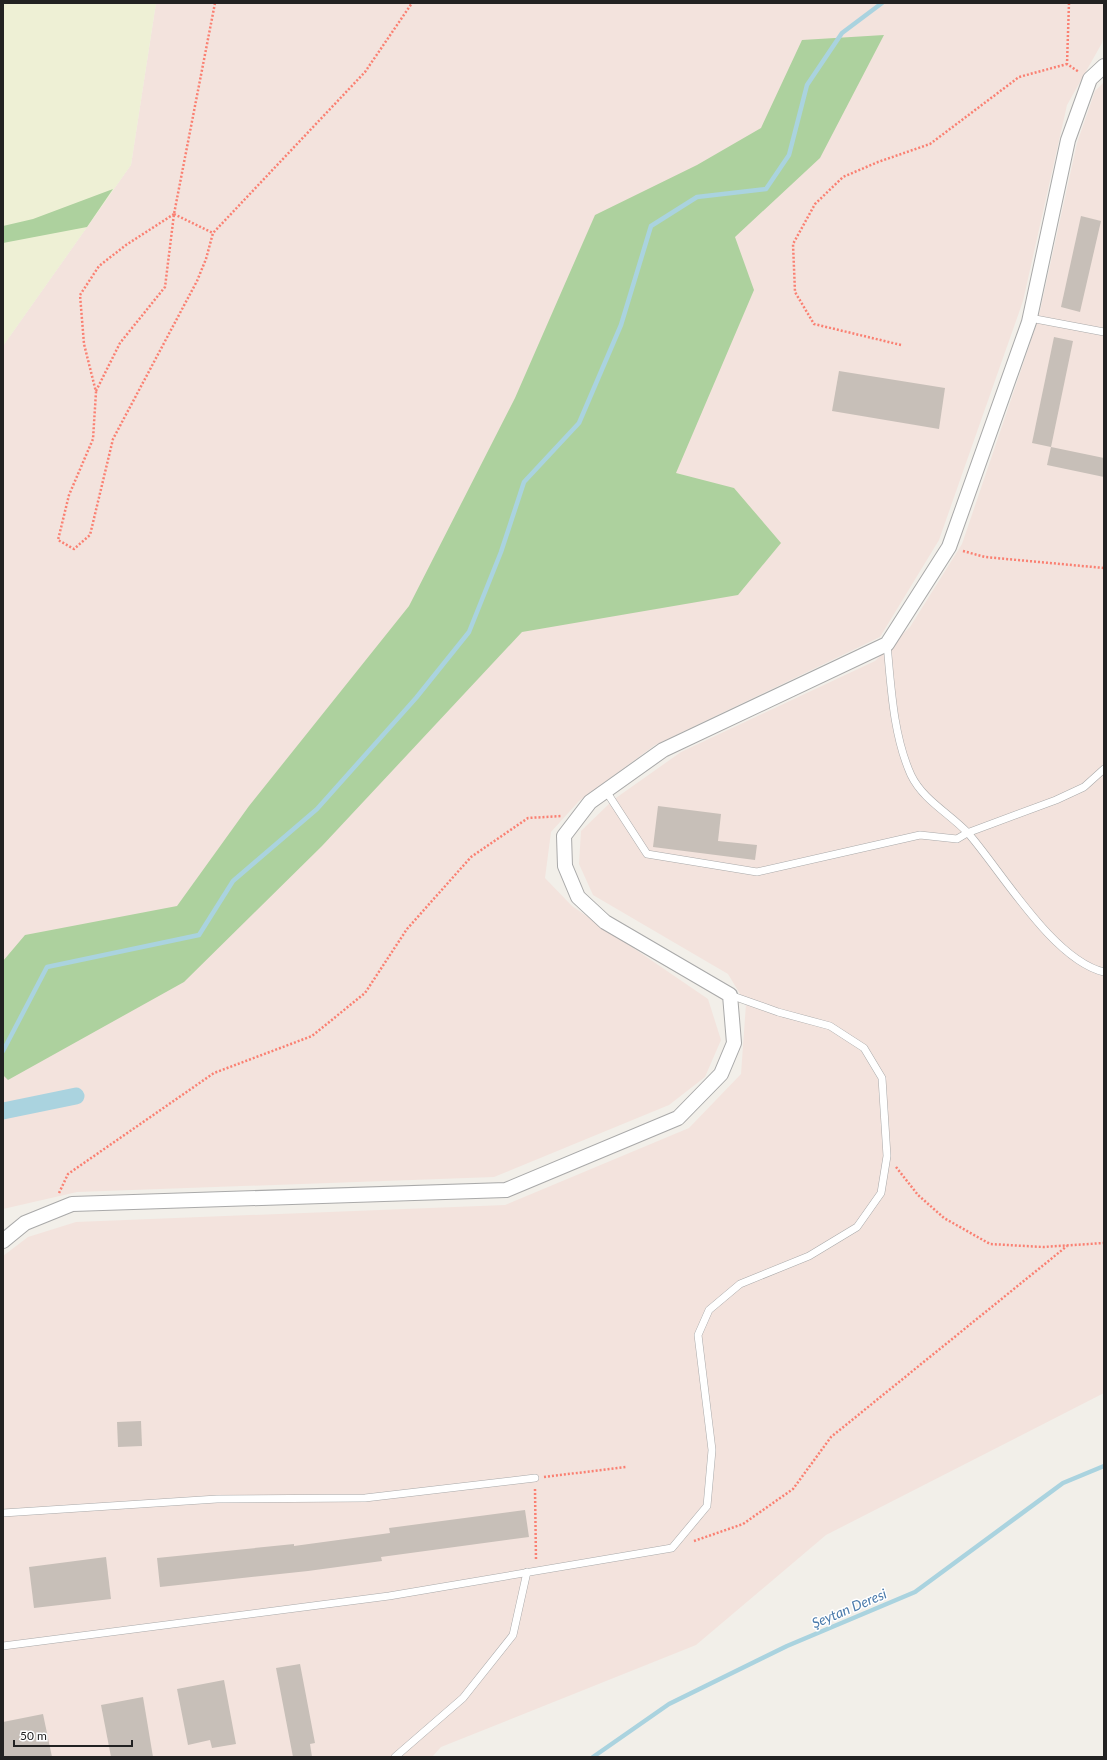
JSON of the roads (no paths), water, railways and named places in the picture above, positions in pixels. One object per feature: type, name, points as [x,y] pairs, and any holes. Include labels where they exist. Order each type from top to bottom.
[{"type":"street","points":[[3,1241],[25,1223],[72,1204],[506,1190],[678,1118],[721,1074],[734,1042],[730,995],[605,922],[578,897],[565,866],[564,836],[590,802],[663,750],[887,644],[949,547],[1030,318],[1068,140],[1090,79],[1104,66]]},
{"type":"lane","points":[[1030,318],[1104,332]]},
{"type":"lane","points":[[887,644],[892,695],[900,741],[911,775],[924,794],[967,833],[1060,947],[1092,969],[1104,972]]},
{"type":"lane","points":[[606,790],[647,854],[757,872],[920,836],[957,839],[967,833],[1056,800],[1084,787],[1104,769]]},
{"type":"lane","points":[[3,1646],[389,1596],[672,1548],[707,1506],[712,1450],[698,1335],[710,1310],[740,1284],[809,1256],[857,1227],[881,1193],[887,1156],[882,1078],[864,1048],[830,1026],[778,1012],[730,995]]},
{"type":"lane","points":[[3,1513],[217,1499],[364,1498],[535,1478]]},
{"type":"lane","points":[[395,1757],[463,1698],[513,1635],[527,1572]]},
{"type":"waterway","points":[[3,1051],[47,967],[199,935],[233,881],[317,809],[416,698],[469,632],[501,552],[524,482],[579,423],[621,325],[651,226],[697,197],[766,189],[789,155],[807,85],[842,33],[882,3]]},
{"type":"waterway","points":[[3,1111],[76,1096]]},
{"type":"waterway","name":"Şeytan Deresi","points":[[593,1757],[669,1704],[787,1646],[915,1592],[1063,1483],[1104,1466]]}]
